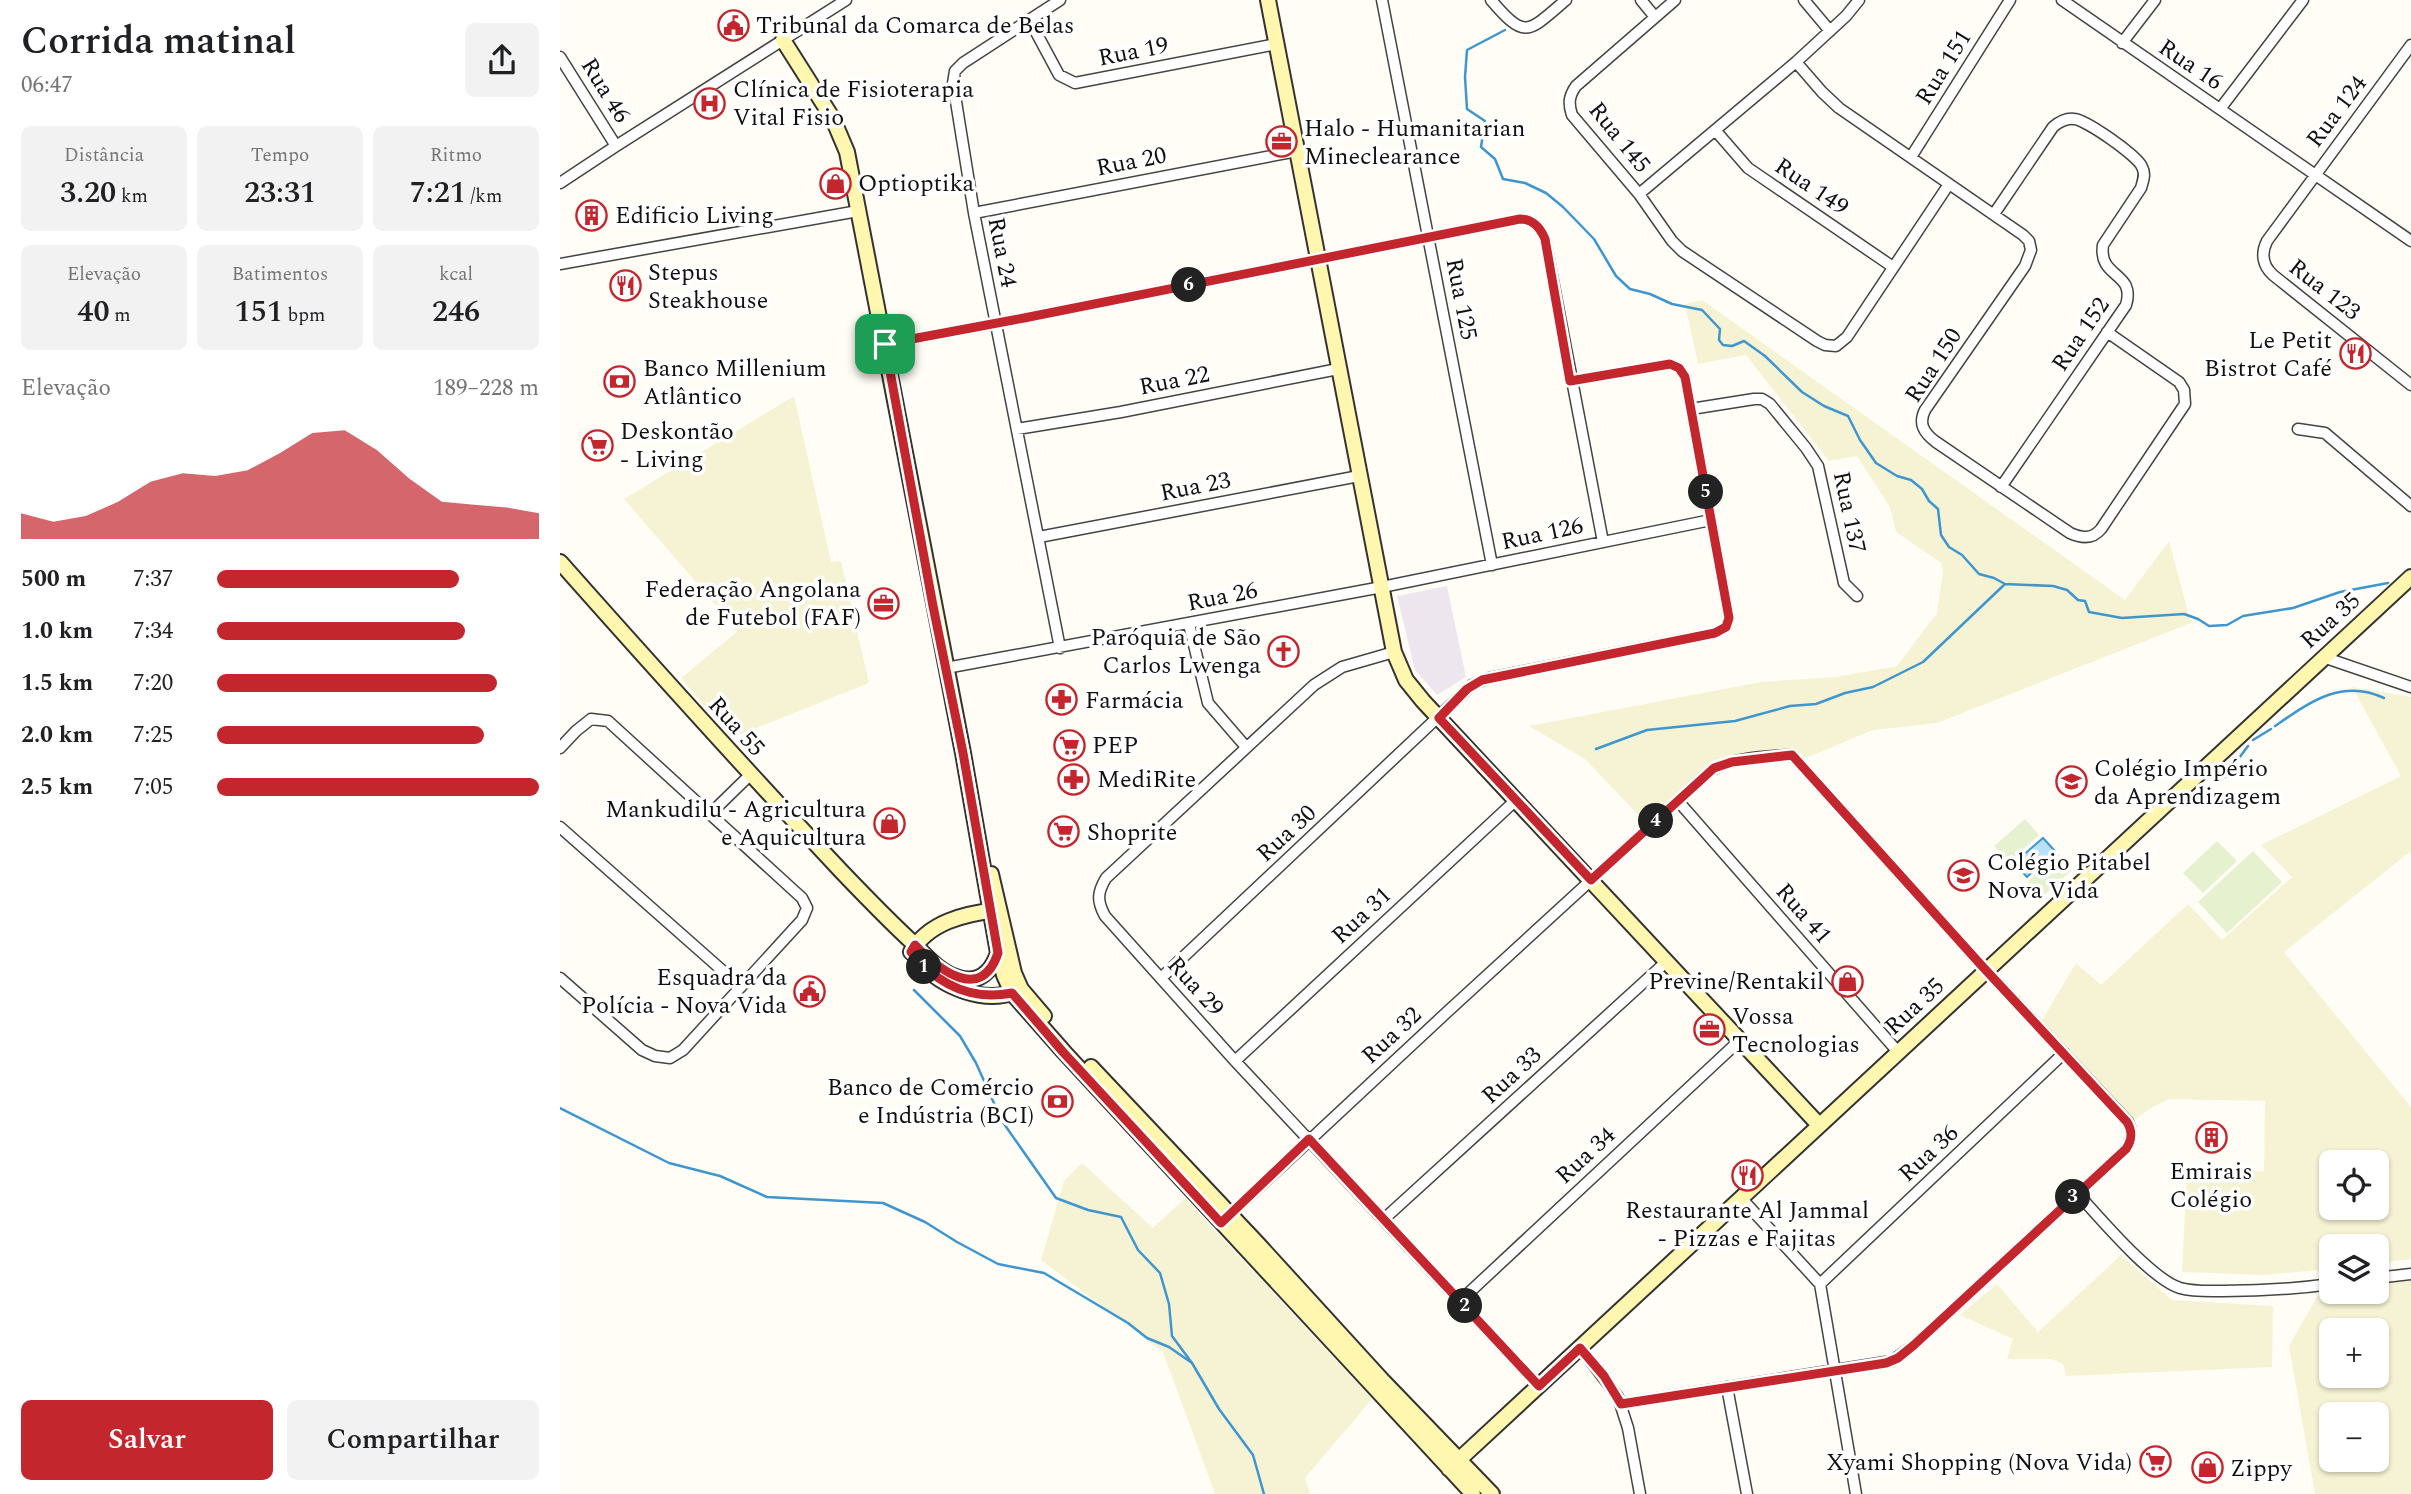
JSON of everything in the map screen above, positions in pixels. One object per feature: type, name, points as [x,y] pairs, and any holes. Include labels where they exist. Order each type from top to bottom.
[{"type":"street","points":[[560,183],[846,0]]},
{"type":"street","name":"Rua 24","points":[[1060,0],[972,57],[955,71],[953,83],[974,213],[1060,648]]},
{"type":"street","points":[[1268,0],[1394,652],[1406,680],[1819,1125]]},
{"type":"street","name":"Rua 125","points":[[1382,0],[1492,565]]},
{"type":"street","points":[[1491,0],[1515,25],[1527,28],[1538,24],[1566,0]]},
{"type":"street","points":[[1641,0],[1655,17]]},
{"type":"street","name":"Rua 145","points":[[1639,194],[1572,115],[1569,95],[1675,0]]},
{"type":"street","points":[[1804,0],[1830,31]]},
{"type":"street","points":[[1859,0],[1796,62],[1639,194],[1682,251],[1825,345],[1836,346],[1847,337],[1949,184]]},
{"type":"street","name":"Rua 151","points":[[1912,157],[2010,0]]},
{"type":"street","name":"Rua 16","points":[[2062,0],[2220,109],[2303,0]]},
{"type":"street","points":[[2122,43],[2155,0]]},
{"type":"street","name":"Rua 19","points":[[1030,21],[1059,75],[1075,83],[1277,44]]},
{"type":"street","points":[[783,40],[838,130],[847,152],[972,802],[995,910],[1017,991]]},
{"type":"street","name":"Rua 124","points":[[2411,45],[2315,176],[2411,240]]},
{"type":"street","name":"Rua 46","points":[[560,57],[616,146]]},
{"type":"street","name":"Rua 150","points":[[1796,62],[1839,108],[1994,214],[2029,242],[2029,258],[1925,410],[1921,420],[1929,438],[2076,536],[2092,536],[2101,529],[2183,409],[2186,399],[2179,382],[2107,332]]},
{"type":"street","points":[[2220,109],[2315,176]]},
{"type":"street","name":"Rua 152","points":[[1994,214],[2053,127],[2061,121],[2074,119],[2084,122],[2139,162],[2144,173],[2141,188],[2103,245],[2106,267],[2126,286],[2126,305],[2001,487]]},
{"type":"street","name":"Rua 149","points":[[1715,130],[1748,168],[1894,267]]},
{"type":"street","name":"Rua 20","points":[[974,213],[1297,151]]},
{"type":"street","name":"Rua 123","points":[[2315,176],[2265,246],[2263,257],[2266,267],[2411,385]]},
{"type":"street","points":[[560,264],[858,211]]},
{"type":"street","points":[[885,344],[1527,219],[1535,223],[1545,239],[1570,381],[1603,542]]},
{"type":"street","name":"Rua 30","points":[[1161,978],[1467,689],[1482,680],[1722,630],[1729,618],[1685,377],[1679,368],[1670,364],[1570,381]]},
{"type":"street","name":"Rua 22","points":[[1017,429],[1121,412],[1338,369]]},
{"type":"street","name":"Rua 137","points":[[1691,409],[1754,399],[1762,399],[1770,404],[1806,447],[1818,466],[1844,583],[1857,596]]},
{"type":"street","points":[[2298,429],[2325,433],[2411,506]]},
{"type":"street","name":"Rua 23","points":[[1039,537],[1359,476]]},
{"type":"street","name":"Rua 126","points":[[1382,587],[1711,520]]},
{"type":"street","name":"Rua 55","points":[[560,562],[750,775],[913,948]]},
{"type":"street","name":"Rua 35","points":[[1455,1464],[2411,577]]},
{"type":"street","name":"Rua 26","points":[[946,668],[1382,587]]},
{"type":"street","points":[[1189,624],[1208,703],[1246,747]]},
{"type":"street","name":"Rua 29","points":[[1394,652],[1330,673],[1246,747],[1106,878],[1098,891],[1099,904],[1105,916],[1235,1061],[1539,1386]]},
{"type":"street","points":[[2323,657],[2411,687]]},
{"type":"street","points":[[560,748],[591,719],[608,721],[806,904],[802,920],[683,1050],[670,1058],[655,1056],[642,1050],[560,978]]},
{"type":"street","name":"Rua 32","points":[[1225,1219],[1708,772],[1721,765],[1792,755],[1986,970]]},
{"type":"street","points":[[710,814],[750,775]]},
{"type":"street","name":"Rua 31","points":[[1235,1061],[1516,800]]},
{"type":"street","name":"Rua 41","points":[[1678,801],[1898,1052]]},
{"type":"street","points":[[560,827],[741,987]]},
{"type":"street","points":[[913,948],[924,935],[939,925],[960,917],[995,910]]},
{"type":"street","points":[[995,910],[998,953],[1004,975],[1017,991],[1071,1047],[1225,1219],[1382,1380],[1455,1464],[1492,1494]]},
{"type":"street","points":[[913,948],[952,975],[965,979],[985,974],[993,966],[998,953]]},
{"type":"street","points":[[913,948],[930,973],[953,988],[992,996],[1017,991]]},
{"type":"street","name":"Rua 33","points":[[1384,1219],[1666,961]]},
{"type":"street","points":[[1621,1404],[1886,1363],[1903,1354],[2126,1149],[2132,1134],[2127,1122],[1986,970]]},
{"type":"street","name":"Rua 34","points":[[1460,1301],[1739,1041]]},
{"type":"street","name":"Rua 36","points":[[1820,1284],[2064,1053]]},
{"type":"street","points":[[2077,1193],[2145,1264],[2179,1288],[2195,1291],[2278,1291],[2319,1286]]},
{"type":"street","points":[[1741,1198],[1820,1284],[1856,1494]]},
{"type":"street","points":[[2389,1277],[2411,1274]]},
{"type":"street","points":[[1580,1348],[1604,1376],[1621,1404],[1640,1494]]},
{"type":"street","points":[[1727,1387],[1747,1494]]},
{"type":"street","points":[[1455,1464],[1473,1494]]},
{"type":"shaded area","points":[[1702,300],[2125,600],[2169,541],[2191,623],[1937,723],[1873,730],[1803,759],[1794,750],[1710,763],[1645,822],[1585,759],[1529,726],[1761,682],[1836,677],[1897,666],[1937,613],[1943,570],[1941,563],[1896,532],[1890,507],[1857,456],[1829,461],[1746,355],[1698,364],[1685,304]]},
{"type":"shaded area","points":[[794,396],[831,562],[841,561],[869,683],[731,738],[681,678],[738,631],[624,499]]},
{"type":"shaded area","points":[[1447,586],[1466,677],[1437,695],[1415,670],[1397,596]]},
{"type":"shaded area","points":[[2352,687],[2411,697],[2411,851],[2284,952],[2411,1107],[2411,1259],[2389,1262],[2389,1234],[2319,1234],[2319,1270],[2263,1275],[2182,1272],[2187,1170],[2264,1171],[2265,1101],[2169,1099],[2134,1120],[2041,1022],[2076,963],[2101,985],[2188,904],[2222,940],[2292,877],[2261,845],[2401,776]]},
{"type":"shaded area","points":[[1082,1163],[1153,1228],[1185,1198],[1372,1399],[1305,1478],[1310,1494],[1215,1494],[1163,1352],[1041,1260],[1064,1181]]},
{"type":"shaded area","points":[[2121,1255],[2172,1300],[2273,1306],[2272,1367],[2066,1376],[2063,1364],[2051,1359],[2007,1359],[2013,1339],[1960,1315],[1997,1284],[2038,1332]]},
{"type":"shaded area","points":[[2411,1278],[2411,1494],[2315,1494],[2289,1346],[2319,1294],[2319,1304],[2389,1304],[2389,1281]]},
{"type":"green space","points":[[2025,819],[2039,835],[2009,862],[1994,846]]},
{"type":"green space","points":[[2217,841],[2237,861],[2203,893],[2183,873]]},
{"type":"green space","points":[[2253,851],[2282,882],[2227,933],[2198,902]]},
{"type":"green space","points":[[2058,854],[2072,870],[2042,897],[2028,881]]},
{"type":"water","points":[[2043,838],[2055,851],[2027,877],[2014,863]]},
{"type":"waterway","points":[[1505,30],[1467,50],[1465,77],[1467,109],[1485,121],[1481,147],[1495,159],[1503,179],[1525,183],[1546,193],[1563,207],[1594,239],[1616,276],[1630,289],[1672,304],[1702,310],[1720,329],[1719,340],[1723,345],[1732,346],[1744,341],[1765,356],[1802,392],[1824,406],[1848,416],[1876,463],[1897,476],[1911,480],[1922,489],[1938,509],[1941,535],[1949,547],[1962,555],[1979,574],[2005,584],[2053,586],[2067,590],[2078,600],[2085,601],[2089,612],[2122,618],[2184,614],[2209,626],[2227,625],[2243,616],[2293,608],[2340,592],[2388,583]]},
{"type":"waterway","points":[[1596,749],[1647,730],[1735,721],[1790,706],[1816,704],[1845,693],[1873,687],[1923,662],[2005,584]]},
{"type":"waterway","points":[[2275,726],[2327,695],[2354,691],[2369,692],[2384,698]]},
{"type":"waterway","points":[[2253,740],[2271,729]]},
{"type":"waterway","points":[[2225,777],[2248,746]]},
{"type":"waterway","points":[[914,990],[960,1036],[976,1063],[1002,1121],[1056,1198],[1088,1210],[1121,1217],[1138,1250],[1160,1273],[1169,1304],[1172,1336],[1192,1363],[1219,1409],[1253,1455],[1264,1494]]},
{"type":"waterway","points":[[560,1108],[669,1163],[720,1176],[767,1197],[883,1203],[925,1222],[998,1264],[1044,1273],[1192,1363]]},
{"type":"place","name":"Tribunal da Comarca de Belas","points":[[733,25]]},
{"type":"place","name":"Clínica de Fisioterapia Vital Fisio","points":[[710,103]]},
{"type":"place","name":"Halo - Humanitarian Mineclearance","points":[[1281,142]]},
{"type":"place","name":"Optioptika","points":[[835,183]]},
{"type":"place","name":"Edificio Living","points":[[592,215]]},
{"type":"place","name":"Stepus Steakhouse","points":[[625,286]]},
{"type":"place","name":"Le Petit Bistrot Café","points":[[2355,354]]},
{"type":"place","name":"Banco Millenium Atlântico","points":[[620,382]]},
{"type":"place","name":"Deskontão - Living","points":[[597,445]]},
{"type":"place","name":"Federação Angolana de Futebol (FAF)","points":[[884,603]]},
{"type":"place","name":"Paróquia de São Carlos Lwenga","points":[[1284,651]]},
{"type":"place","name":"Farmácia","points":[[1062,700]]},
{"type":"place","name":"PEP","points":[[1069,745]]},
{"type":"place","name":"MediRite","points":[[1074,779]]},
{"type":"place","name":"Colégio Império da Aprendizagem","points":[[2071,782]]},
{"type":"place","name":"Mankudilu - Agricultura e Aquicultura","points":[[889,823]]},
{"type":"place","name":"Shoprite","points":[[1064,832]]},
{"type":"place","name":"Colégio Pitabel Nova Vida","points":[[1964,876]]},
{"type":"place","name":"Previne/Rentakil","points":[[1847,981]]},
{"type":"place","name":"Esquadra da Polícia - Nova Vida","points":[[810,991]]},
{"type":"place","name":"Vossa Tecnologias","points":[[1709,1030]]},
{"type":"place","name":"Banco de Comércio e Indústria (BCI)","points":[[1057,1101]]},
{"type":"place","name":"Emirais Colégio","points":[[2211,1137]]},
{"type":"place","name":"Restaurante Al Jammal - Pizzas e Fajitas","points":[[1747,1176]]},
{"type":"place","name":"Xyami Shopping (Nova Vida)","points":[[2155,1462]]},
{"type":"place","name":"Zippy","points":[[2207,1468]]},
{"type":"route","points":[[1520,219],[1535,223],[1545,239],[1570,381],[1670,364],[1679,368],[1685,377],[1729,618],[1726,627],[1715,633],[1482,680],[1467,689],[1439,718],[1591,880],[1714,768],[1732,762],[1792,755],[2127,1122],[2132,1134],[2126,1149],[1898,1358],[1886,1363],[1621,1404],[1604,1376],[1580,1348],[1539,1386],[1309,1139],[1221,1223],[1012,993],[992,996],[953,988],[930,973],[911,952],[915,945],[937,966],[965,979],[979,977],[991,970],[998,953],[885,344],[1520,219]]}]
